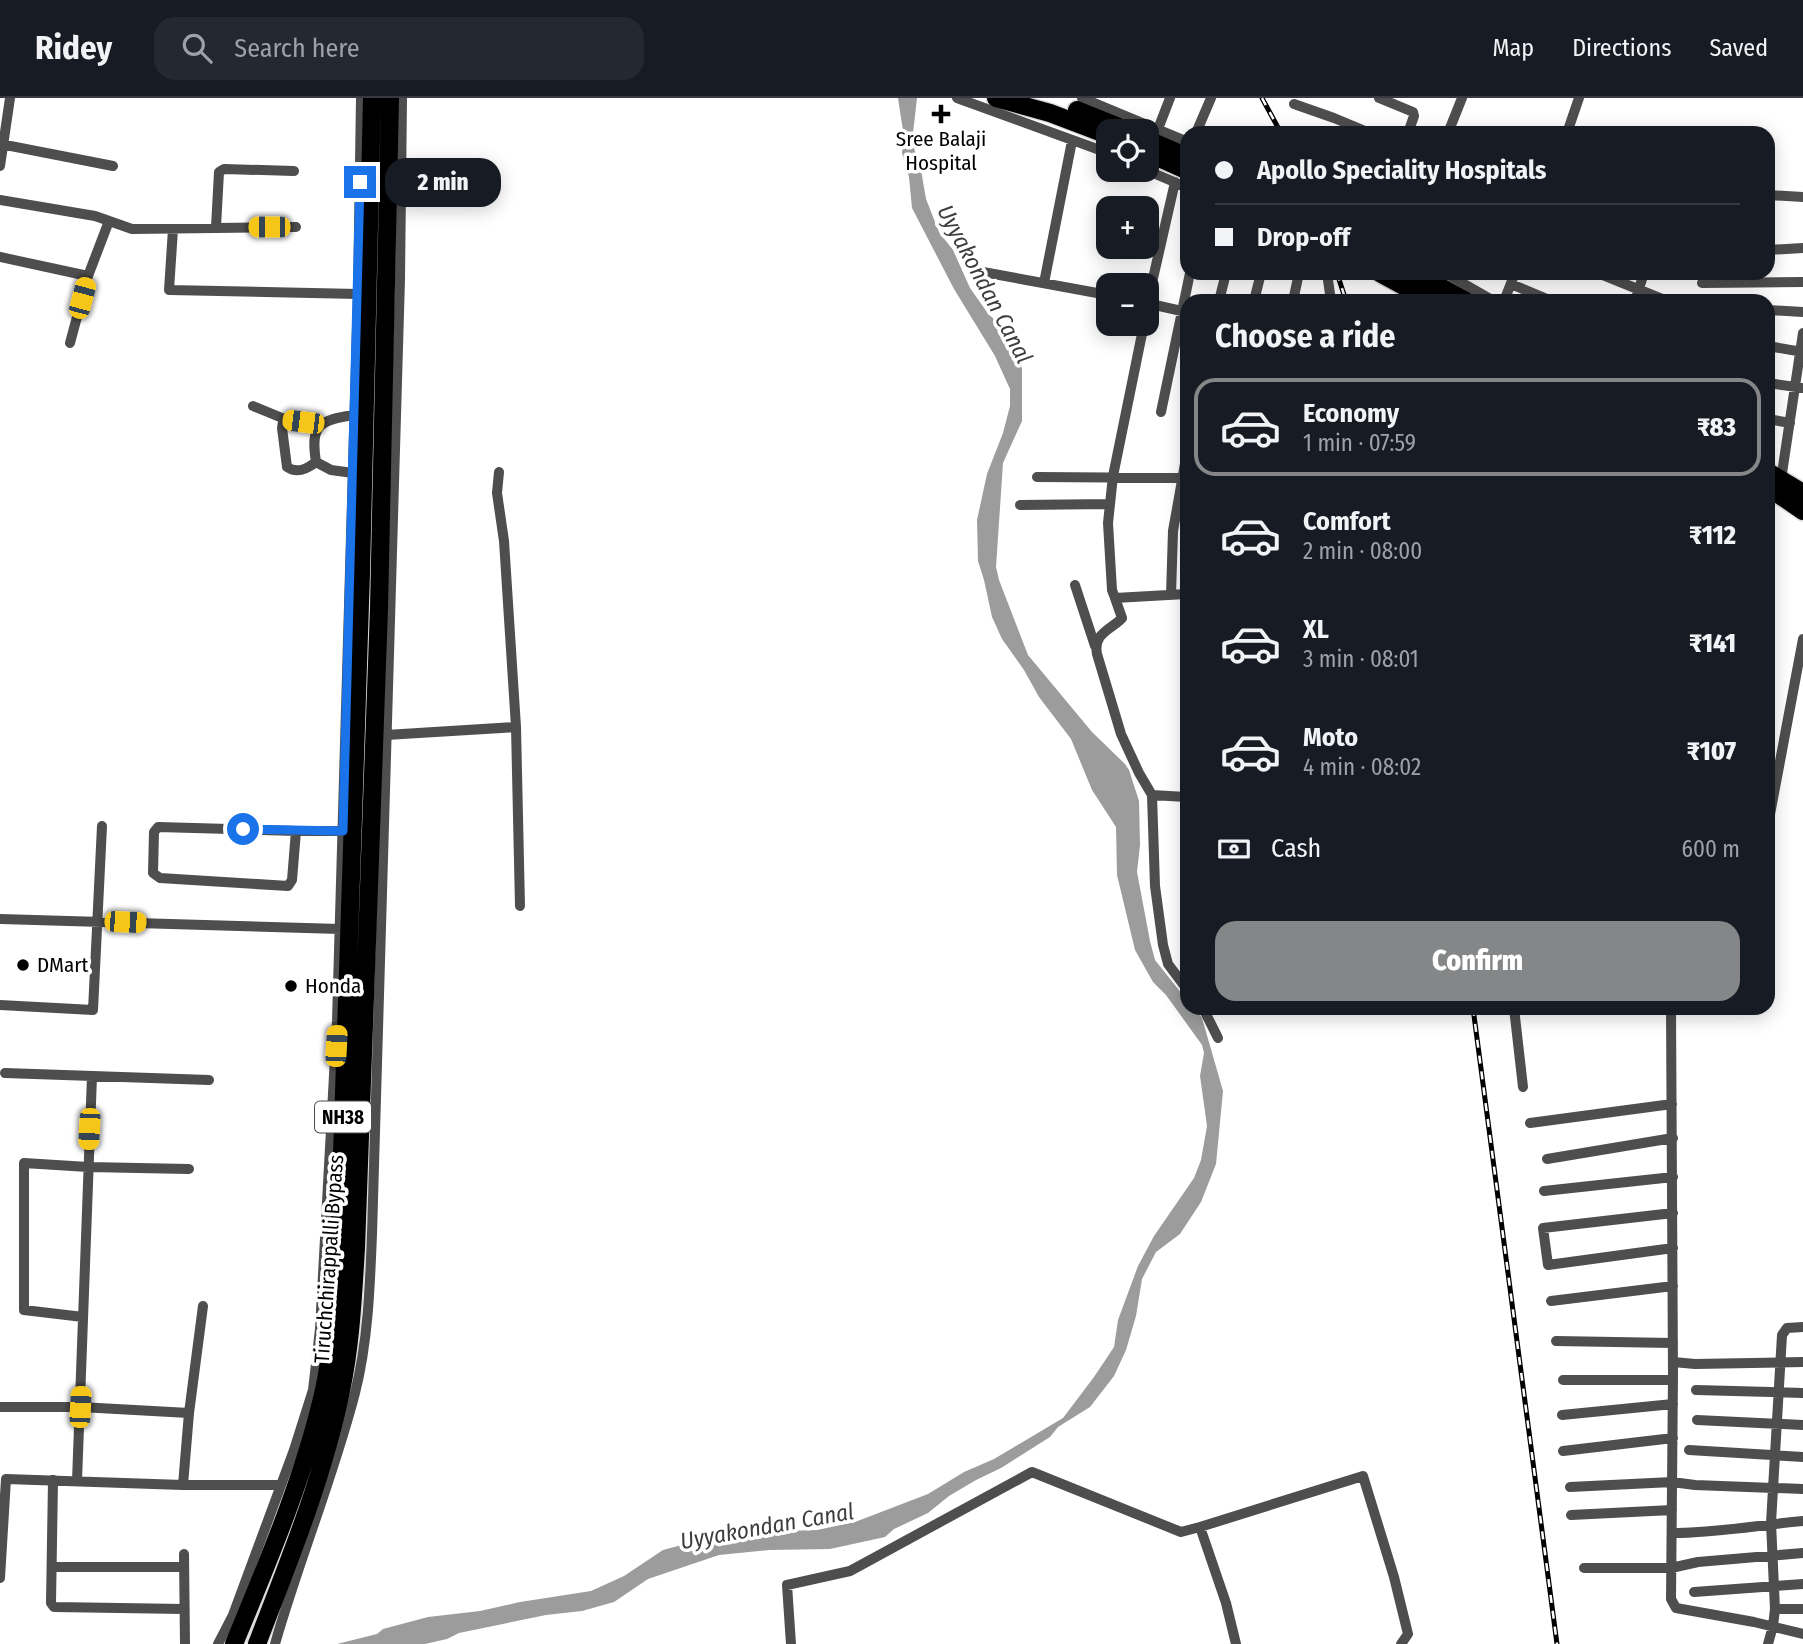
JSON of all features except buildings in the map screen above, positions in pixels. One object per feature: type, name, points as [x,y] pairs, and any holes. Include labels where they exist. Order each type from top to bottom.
[{"type":"highway","name":"NH38","points":[[356,566],[372,98]]},
{"type":"highway","name":"Tiruchchirappalli Bypass","points":[[257,1644],[295,1547],[327,1448],[341,1390],[351,1328],[357,1234],[383,443],[390,98]]},
{"type":"highway","points":[[996,98],[1050,113],[1096,130]]},
{"type":"highway","points":[[1040,98],[1097,119]]},
{"type":"highway","points":[[1159,139],[1180,152]]},
{"type":"highway","points":[[1159,161],[1180,175]]},
{"type":"highway","points":[[1393,280],[1419,294]]},
{"type":"highway","points":[[1428,280],[1453,294]]},
{"type":"highway","points":[[1775,487],[1803,493]]},
{"type":"highway","points":[[1775,489],[1803,511]]},
{"type":"highway","name":"Tiruchchirappalli Bypass","points":[[234,1644],[308,1449],[324,1390],[334,1330],[340,1232],[356,566]]},
{"type":"street","points":[[0,166],[10,98]]},
{"type":"street","points":[[218,1644],[243,1587],[313,1390],[320,1329],[356,566],[353,472],[361,98]]},
{"type":"street","points":[[275,1644],[286,1603],[339,1450],[356,1391],[366,1330],[372,1245],[400,279],[402,98]]},
{"type":"street","points":[[957,98],[1096,149]]},
{"type":"street","points":[[1082,98],[1123,119]]},
{"type":"street","points":[[1159,120],[1170,98]]},
{"type":"street","points":[[1199,126],[1211,98]]},
{"type":"street","points":[[1379,98],[1413,112],[1410,126]]},
{"type":"street","points":[[1451,126],[1462,98]]},
{"type":"street","points":[[1569,126],[1579,98]]},
{"type":"street","points":[[1294,104],[1353,126]]},
{"type":"street","points":[[1159,135],[1180,140]]},
{"type":"street","points":[[1044,283],[1072,141]]},
{"type":"street","points":[[2,145],[113,166]]},
{"type":"street","points":[[216,227],[219,172],[224,169],[294,171]]},
{"type":"street","points":[[1159,172],[1180,176]]},
{"type":"street","points":[[1155,273],[1180,180]]},
{"type":"street","points":[[1775,195],[1803,197]]},
{"type":"street","points":[[0,200],[95,216],[132,229],[296,227]]},
{"type":"street","points":[[70,343],[89,276],[109,221]]},
{"type":"street","points":[[173,229],[169,290],[358,294]]},
{"type":"street","points":[[1775,250],[1803,248]]},
{"type":"street","points":[[0,257],[89,276]]},
{"type":"street","points":[[983,271],[1096,293]]},
{"type":"street","points":[[1457,280],[1482,294]]},
{"type":"street","points":[[1507,294],[1512,280]]},
{"type":"street","points":[[1616,280],[1650,294]]},
{"type":"street","points":[[1636,294],[1641,280]]},
{"type":"street","points":[[1702,283],[1803,282]]},
{"type":"street","points":[[1511,284],[1535,294]]},
{"type":"street","points":[[1159,307],[1180,311]]},
{"type":"street","points":[[1775,310],[1803,312]]},
{"type":"street","points":[[1161,412],[1180,329]]},
{"type":"street","points":[[1775,479],[1799,387],[1803,334]]},
{"type":"street","points":[[1095,646],[1099,636],[1121,621],[1123,615],[1112,590],[1108,523],[1113,475],[1142,336]]},
{"type":"street","points":[[1775,347],[1802,352]]},
{"type":"street","points":[[1775,384],[1799,387]]},
{"type":"street","points":[[253,406],[287,420],[320,424]]},
{"type":"street","points":[[316,462],[314,439],[320,424],[328,419],[354,415]]},
{"type":"street","points":[[287,420],[283,422],[282,428],[287,467],[298,471],[316,462]]},
{"type":"street","points":[[1775,420],[1790,423]]},
{"type":"street","points":[[316,462],[331,470],[353,472]]},
{"type":"street","points":[[499,472],[497,493],[504,541],[516,727],[520,906]]},
{"type":"street","points":[[1037,477],[1113,475],[1180,478]]},
{"type":"street","points":[[1171,595],[1173,531],[1180,490]]},
{"type":"street","points":[[1020,505],[1110,504]]},
{"type":"street","points":[[1075,585],[1122,734],[1152,795],[1155,886],[1160,927],[1168,964],[1180,980]]},
{"type":"street","points":[[1115,598],[1180,594]]},
{"type":"street","points":[[1775,788],[1803,639]]},
{"type":"street","points":[[386,735],[516,727]]},
{"type":"street","points":[[1152,795],[1180,797]]},
{"type":"street","points":[[0,1006],[93,1010],[102,826]]},
{"type":"street","points":[[296,831],[292,880],[288,886],[160,878],[153,873],[154,832],[158,827],[343,831]]},
{"type":"street","points":[[0,919],[340,929]]},
{"type":"street","points":[[1206,1015],[1217,1038]]},
{"type":"street","points":[[1515,1015],[1523,1087]]},
{"type":"street","points":[[1671,1015],[1671,1599],[1676,1608],[1803,1634]]},
{"type":"street","points":[[5,1073],[209,1080]]},
{"type":"street","points":[[77,1481],[92,1076]]},
{"type":"street","points":[[1530,1123],[1672,1104]]},
{"type":"street","points":[[1548,1159],[1673,1138]]},
{"type":"street","points":[[83,1317],[24,1310],[24,1163],[189,1169]]},
{"type":"street","points":[[1544,1191],[1673,1177]]},
{"type":"street","points":[[1673,1213],[1543,1228],[1548,1265],[1673,1248]]},
{"type":"street","points":[[1551,1301],[1673,1286]]},
{"type":"street","points":[[183,1485],[202,1306]]},
{"type":"street","points":[[1768,1644],[1775,1609],[1771,1523],[1783,1331],[1803,1327]]},
{"type":"street","points":[[1556,1341],[1673,1343]]},
{"type":"street","points":[[1673,1362],[1803,1362]]},
{"type":"street","points":[[1563,1380],[1673,1380]]},
{"type":"street","points":[[1696,1391],[1803,1393]]},
{"type":"street","points":[[1562,1415],[1673,1404]]},
{"type":"street","points":[[0,1407],[80,1407],[189,1413]]},
{"type":"street","points":[[1697,1420],[1803,1425]]},
{"type":"street","points":[[1563,1451],[1673,1438]]},
{"type":"street","points":[[1689,1450],[1803,1457]]},
{"type":"street","points":[[791,1644],[787,1584],[850,1571],[1032,1472],[1181,1532],[1363,1476],[1394,1577],[1408,1634],[1401,1644]]},
{"type":"street","points":[[0,1578],[3,1479],[183,1485],[280,1485]]},
{"type":"street","points":[[54,1480],[51,1604],[59,1609],[184,1609]]},
{"type":"street","points":[[1570,1487],[1672,1482],[1803,1489]]},
{"type":"street","points":[[1571,1515],[1672,1510]]},
{"type":"street","points":[[1672,1533],[1697,1533],[1803,1521]]},
{"type":"street","points":[[1200,1527],[1227,1603],[1236,1644]]},
{"type":"street","points":[[1584,1568],[1671,1568],[1698,1562],[1803,1553]]},
{"type":"street","points":[[184,1554],[185,1644]]},
{"type":"street","points":[[52,1567],[184,1567]]},
{"type":"street","points":[[1694,1592],[1803,1584]]},
{"type":"street","points":[[208,1644],[243,1587]]},
{"type":"street","points":[[1775,1609],[1803,1609]]},
{"type":"shaded area","points":[[898,98],[917,98],[912,142],[926,199],[939,232],[953,250],[970,288],[989,315],[998,322],[1020,361],[1022,421],[1003,463],[996,567],[999,580],[1028,655],[1092,732],[1129,770],[1139,801],[1140,845],[1137,872],[1150,941],[1155,960],[1180,991],[1180,1014],[1153,982],[1135,950],[1117,875],[1116,827],[1092,790],[1071,739],[1039,697],[1002,639],[992,617],[978,561],[977,520],[987,474],[1010,406],[1010,389],[995,356],[954,289],[912,208],[909,177],[902,153],[903,131]]},
{"type":"shaded area","points":[[1180,1015],[1200,1015],[1202,1018],[1223,1091],[1216,1164],[1201,1202],[1180,1234],[1156,1252],[1142,1279],[1136,1316],[1126,1350],[1114,1376],[1090,1407],[1058,1427],[1050,1437],[949,1496],[928,1513],[894,1529],[885,1537],[830,1549],[769,1550],[719,1555],[648,1579],[614,1602],[582,1611],[546,1615],[459,1633],[425,1644],[337,1644],[428,1617],[480,1611],[591,1591],[624,1576],[663,1550],[689,1543],[756,1532],[817,1530],[855,1522],[928,1494],[1063,1418],[1114,1347],[1118,1320],[1138,1266],[1154,1236],[1194,1178],[1201,1160],[1207,1126],[1200,1076],[1204,1053],[1202,1045]]},
{"type":"railway","points":[[1262,98],[1277,126]]},
{"type":"railway","points":[[1339,280],[1344,294]]},
{"type":"railway","points":[[1474,1015],[1557,1644]]},
{"type":"place","name":"Sree Balaji Hospital","points":[[941,114]]},
{"type":"place","name":"DMart","points":[[23,965]]},
{"type":"place","name":"Honda","points":[[291,986]]},
{"type":"route","points":[[243,829],[343,831],[360,182]]},
{"type":"water label","name":"Uyyakondan Canal","points":[[985,284]]},
{"type":"water label","name":"Uyyakondan Canal","points":[[767,1526]]}]
